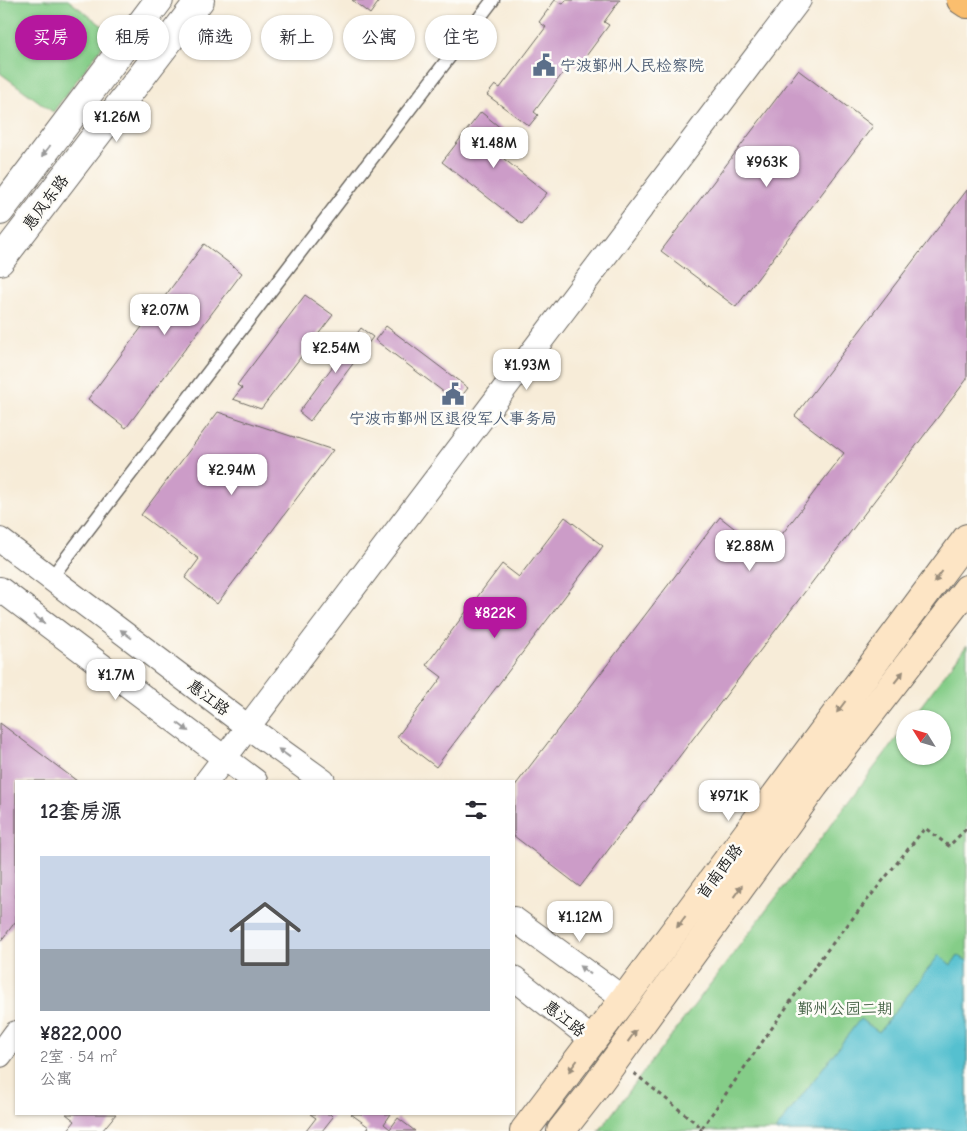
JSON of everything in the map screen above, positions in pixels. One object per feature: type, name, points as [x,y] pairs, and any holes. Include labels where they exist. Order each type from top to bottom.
[{"type":"main road","points":[[961,0],[967,4]]},
{"type":"main road","name":"首南西路","points":[[524,1131],[967,538]]},
{"type":"main road","name":"首南西路","points":[[561,1131],[814,786],[967,589]]},
{"type":"street","points":[[0,211],[159,0]]},
{"type":"street","name":"惠风东路","points":[[0,261],[200,0]]},
{"type":"street","points":[[207,780],[799,0]]},
{"type":"street","name":"惠江路","points":[[0,540],[248,727],[322,780]]},
{"type":"street","points":[[0,589],[253,780]]},
{"type":"street","points":[[515,920],[624,999]]},
{"type":"street","name":"惠江路","points":[[515,979],[593,1040]]},
{"type":"street","points":[[0,1055],[15,1034]]},
{"type":"lane","points":[[51,578],[493,0]]},
{"type":"path","points":[[616,1058],[701,1129],[822,958],[925,828],[949,846],[967,828]]},
{"type":"green space","points":[[0,0],[68,0],[97,22],[97,53],[53,112],[0,73]]},
{"type":"green space","name":"鄞州公园二期","points":[[967,645],[967,1131],[599,1131],[896,739],[896,765],[951,765],[951,710],[918,710]]},
{"type":"water","points":[[939,955],[951,965],[958,955],[967,961],[967,1131],[775,1131],[860,1019],[879,1032]]},
{"type":"building","points":[[352,0],[380,0],[370,14]]},
{"type":"building","name":"宁波鄞州人民检察院","points":[[555,0],[563,4],[566,0],[620,0],[604,22],[609,25],[578,67],[571,62],[534,112],[538,115],[529,126],[487,95],[495,85],[500,88],[546,27],[539,22]]},
{"type":"building","points":[[798,70],[873,126],[736,307],[661,251]]},
{"type":"building","points":[[481,112],[518,142],[504,159],[547,193],[522,224],[442,162]]},
{"type":"building","points":[[967,190],[967,379],[580,887],[515,837],[515,786],[720,517],[767,554],[844,453],[795,416]]},
{"type":"building","points":[[204,244],[242,273],[126,428],[88,399]]},
{"type":"building","points":[[305,295],[333,315],[261,409],[233,399],[242,388],[237,385]]},
{"type":"building","points":[[386,326],[468,388],[457,402],[375,340]]},
{"type":"building","points":[[361,328],[373,337],[310,421],[299,412]]},
{"type":"building","points":[[218,412],[333,450],[217,604],[185,578],[199,559],[141,515]]},
{"type":"building","points":[[565,517],[603,546],[436,767],[397,737],[442,677],[426,665],[502,564],[519,577]]},
{"type":"building","points":[[0,723],[76,780],[15,780],[15,922],[0,942]]},
{"type":"building","points":[[67,1115],[115,1115],[102,1131],[67,1131],[75,1121]]},
{"type":"building","points":[[312,1115],[331,1115],[333,1117],[322,1131],[306,1131],[316,1118]]},
{"type":"building","points":[[352,1115],[390,1115],[384,1124],[390,1129],[398,1118],[415,1131],[366,1131],[369,1127]]},
{"type":"place","name":"宁波鄞州人民检察院","points":[[544,65]]},
{"type":"place","name":"宁波市鄞州区退役军人事务局","points":[[453,394]]}]
